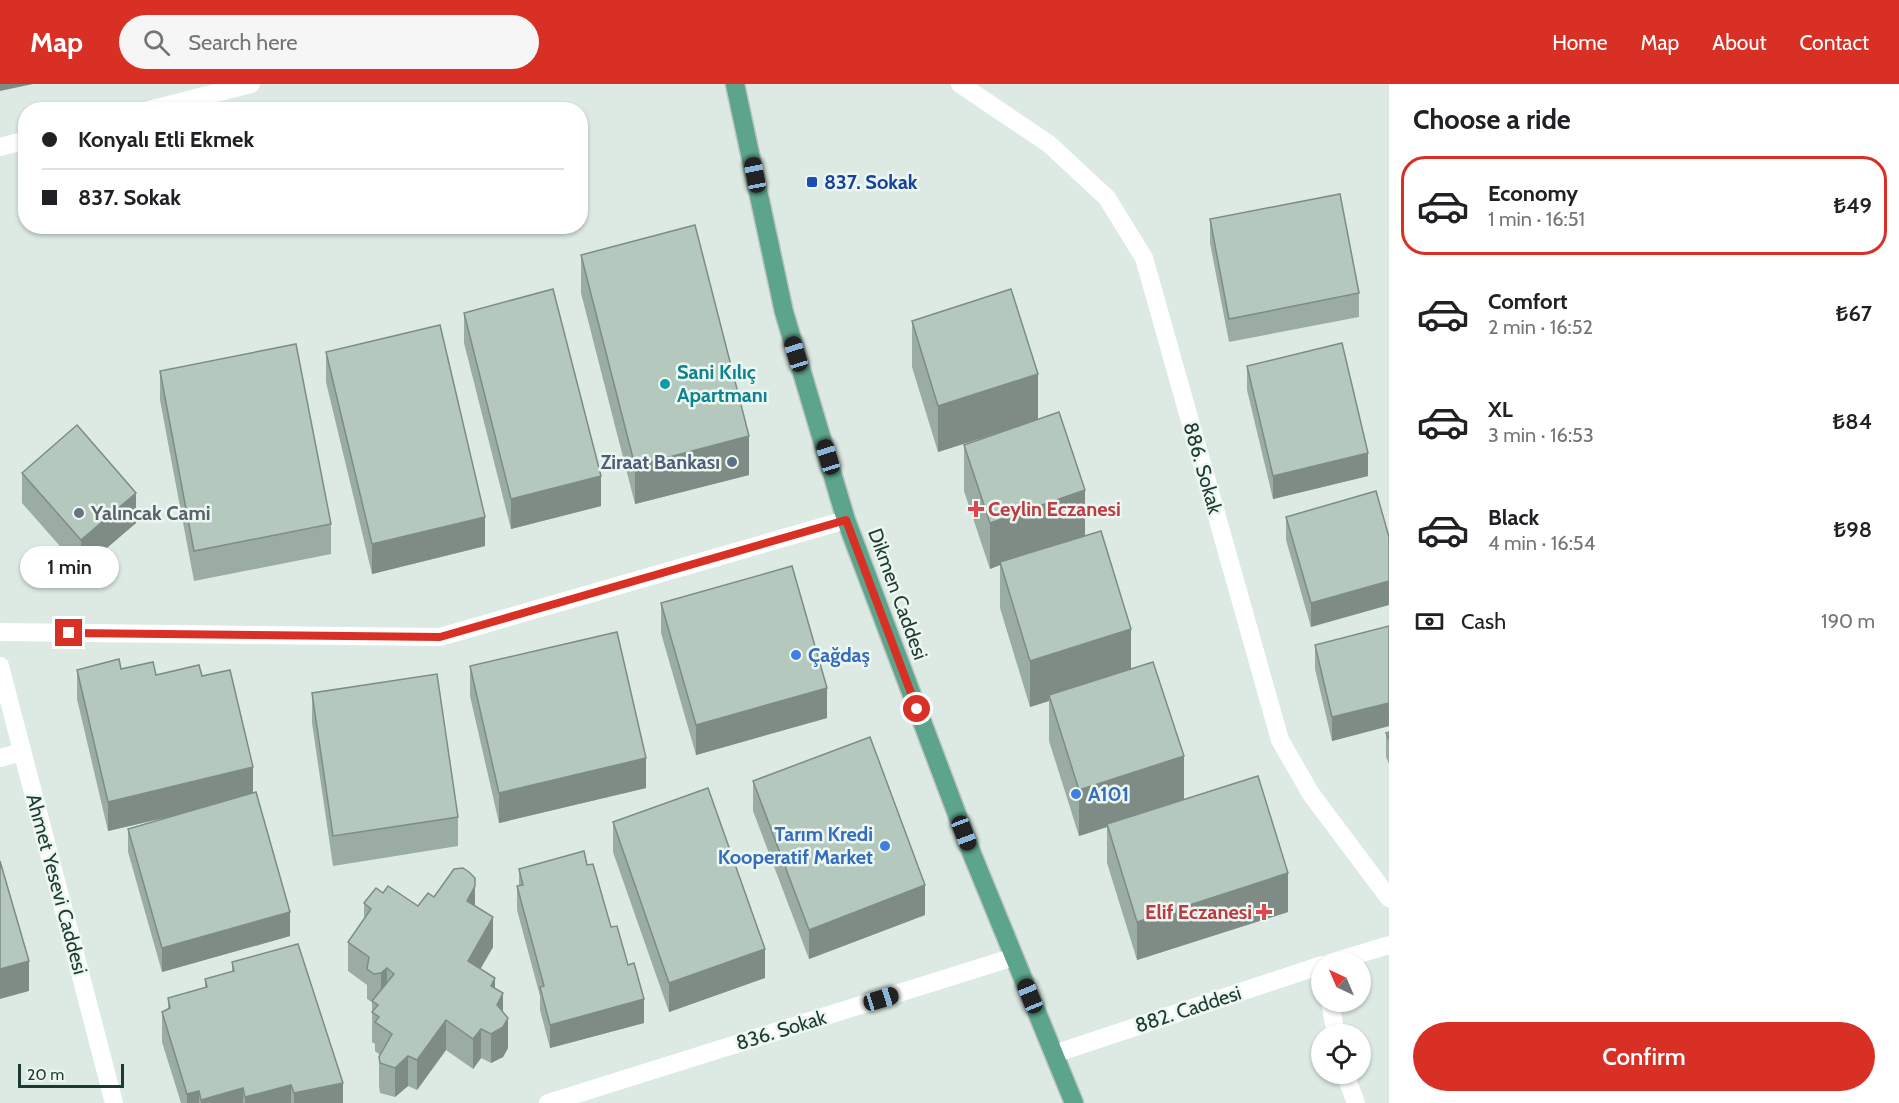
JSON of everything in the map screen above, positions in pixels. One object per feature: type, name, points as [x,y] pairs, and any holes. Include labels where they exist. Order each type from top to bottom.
[{"type":"main road","name":"Dikmen Caddesi","points":[[735,84],[784,312],[846,520],[972,854],[1074,1103]]},
{"type":"street","points":[[180,102],[251,84]]},
{"type":"street","name":"886. Sokak","points":[[960,84],[1049,144],[1107,198],[1144,258],[1280,740],[1311,794],[1389,898]]},
{"type":"street","points":[[0,147],[18,142]]},
{"type":"street","points":[[0,632],[440,637],[846,520]]},
{"type":"street","name":"Ahmet Yesevi Caddesi","points":[[0,666],[114,1103]]},
{"type":"street","points":[[0,758],[22,752]]},
{"type":"street","points":[[1366,952],[1389,945]]},
{"type":"street","name":"836. Sokak","points":[[548,1103],[1014,957]]},
{"type":"street","name":"882. Caddesi","points":[[1054,1054],[1311,969]]},
{"type":"street","points":[[1349,1084],[1356,1103]]},
{"type":"building","points":[[1340,194],[1359,293],[1229,319],[1210,219]]},
{"type":"building","name":"Sani Kılıç Apartmanı","points":[[695,225],[749,436],[635,466],[581,255]]},
{"type":"building","points":[[553,289],[601,476],[511,499],[464,313]]},
{"type":"building","points":[[1011,289],[1038,374],[938,406],[912,321]]},
{"type":"building","points":[[440,325],[485,517],[372,544],[326,352]]},
{"type":"building","points":[[1342,343],[1368,453],[1273,476],[1247,366]]},
{"type":"building","points":[[296,344],[331,524],[194,551],[160,371]]},
{"type":"building","points":[[1059,412],[1085,490],[990,523],[964,445]]},
{"type":"building","points":[[77,425],[136,493],[81,540],[22,473]]},
{"type":"building","points":[[1376,491],[1389,537],[1389,581],[1311,603],[1286,517]]},
{"type":"building","points":[[1101,531],[1131,629],[1030,661],[1000,562]]},
{"type":"building","points":[[792,566],[827,688],[696,725],[661,603]]},
{"type":"building","points":[[1389,626],[1389,703],[1332,717],[1315,645]]},
{"type":"building","points":[[617,632],[646,758],[499,793],[470,666]]},
{"type":"building","points":[[119,659],[121,669],[153,662],[156,675],[199,665],[202,676],[230,670],[253,767],[108,802],[77,670]]},
{"type":"building","points":[[1153,662],[1184,756],[1079,790],[1049,695]]},
{"type":"building","points":[[437,674],[458,817],[333,836],[312,693]]},
{"type":"building","points":[[870,737],[925,885],[809,930],[753,781]]},
{"type":"building","points":[[1258,776],[1288,873],[1137,922],[1107,824]]},
{"type":"building","points":[[708,788],[765,949],[669,983],[613,822]]},
{"type":"building","points":[[256,792],[290,912],[162,948],[128,829]]},
{"type":"building","points":[[584,851],[587,865],[593,864],[611,927],[617,926],[628,965],[634,963],[644,999],[550,1025],[540,987],[544,986],[517,886],[523,885],[519,869]]},
{"type":"building","points":[[0,861],[29,961],[0,969]]},
{"type":"building","points":[[463,868],[475,878],[475,886],[467,901],[493,917],[468,961],[495,978],[491,986],[503,993],[497,1005],[508,1018],[503,1027],[491,1034],[481,1029],[473,1039],[446,1020],[417,1060],[408,1056],[395,1068],[380,1063],[379,1057],[392,1034],[375,1022],[379,1017],[372,1012],[378,1005],[372,1001],[394,974],[387,968],[381,973],[374,974],[367,969],[369,957],[348,942],[371,909],[364,903],[376,888],[383,893],[388,886],[418,906],[428,893],[434,897],[454,869]]},
{"type":"building","points":[[298,944],[343,1083],[294,1093],[291,1085],[245,1097],[243,1088],[201,1100],[199,1091],[187,1094],[162,1012],[170,1008],[168,998],[207,987],[205,979],[234,971],[232,962]]},
{"type":"place","name":"837. Sokak","points":[[812,182]]},
{"type":"place","name":"Sani Kılıç Apartmanı","points":[[665,384]]},
{"type":"place","name":"Ziraat Bankası","points":[[732,462]]},
{"type":"place","name":"Ceylin Eczanesi","points":[[976,509]]},
{"type":"place","name":"Yalıncak Cami","points":[[79,513]]},
{"type":"place","name":"Çağdaş","points":[[796,655]]},
{"type":"place","name":"A101","points":[[1076,794]]},
{"type":"place","name":"Tarım Kredi Kooperatif Market","points":[[885,846]]},
{"type":"place","name":"Elif Eczanesi","points":[[1264,912]]},
{"type":"route","points":[[69,633],[440,637],[846,520],[917,709]]}]
